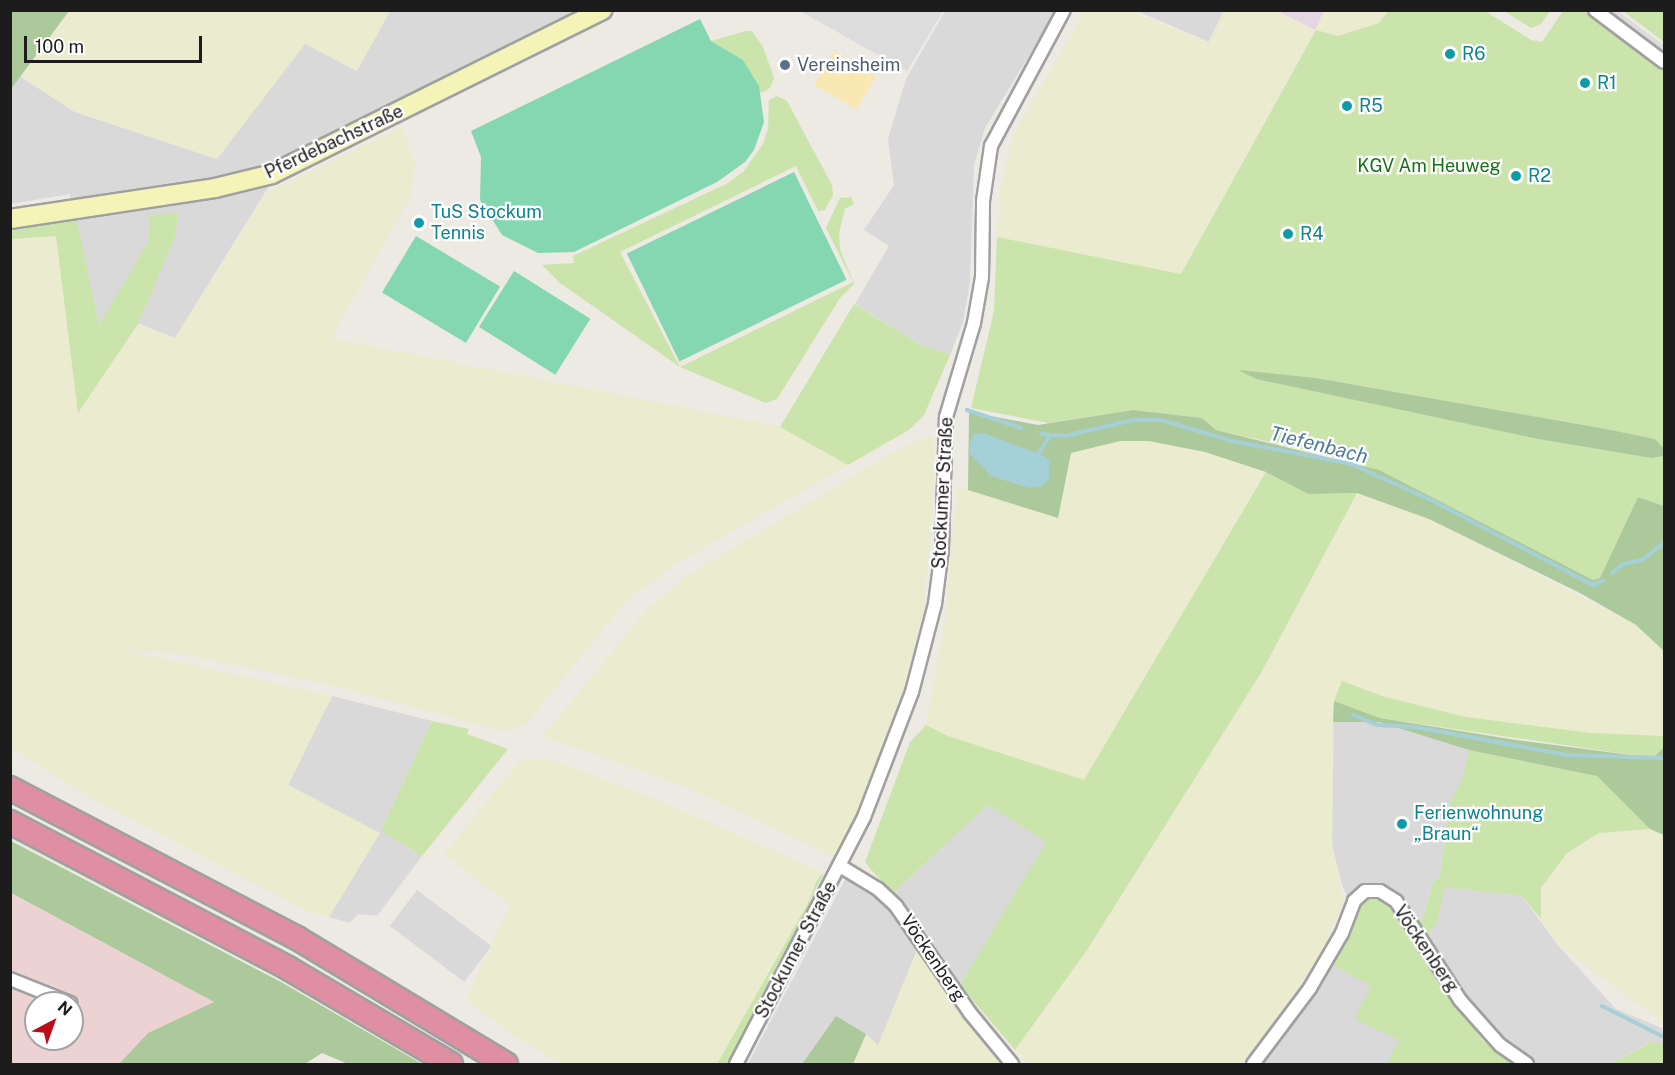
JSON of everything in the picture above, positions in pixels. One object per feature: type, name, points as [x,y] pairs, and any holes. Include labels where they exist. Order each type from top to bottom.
[{"type":"highway","points":[[10,788],[297,938],[506,1065]]},
{"type":"highway","points":[[10,822],[288,968],[451,1065]]},
{"type":"main road","name":"Pferdebachstraße","points":[[10,219],[215,188],[272,174],[603,10]]},
{"type":"street","name":"Stockumer Straße","points":[[736,1065],[840,866],[896,740],[912,692],[935,604],[946,513],[946,417],[974,323],[982,277],[983,201],[991,146],[1064,10]]},
{"type":"street","points":[[1595,10],[1665,62]]},
{"type":"street","name":"Vöckenberg","points":[[840,866],[878,889],[896,906],[970,1013],[1012,1065]]},
{"type":"street","name":"Vöckenberg","points":[[1253,1065],[1310,988],[1342,933],[1354,901],[1365,891],[1380,891],[1396,902],[1460,1000],[1500,1045],[1527,1065]]},
{"type":"street","points":[[10,979],[41,991]]},
{"type":"shaded area","points":[[390,11],[577,11],[427,89],[290,152],[175,338],[137,323],[175,237],[150,216],[148,242],[99,326],[70,194],[11,204],[10,89],[18,75],[75,112],[217,159],[305,43],[357,71]]},
{"type":"shaded area","points":[[800,11],[943,11],[907,71]]},
{"type":"shaded area","points":[[945,11],[1056,11],[985,128],[974,165],[970,281],[963,322],[950,355],[919,344],[855,304],[889,246],[864,230],[894,185],[888,139],[906,79]]},
{"type":"shaded area","points":[[1137,11],[1224,11],[1209,42]]},
{"type":"shaded area","points":[[1278,11],[1324,11],[1315,30]]},
{"type":"shaded area","points":[[1611,11],[1617,11],[1664,45],[1664,54],[1662,56],[1606,15]]},
{"type":"shaded area","points":[[332,696],[432,721],[381,831],[422,856],[377,916],[358,914],[350,923],[329,917],[379,833],[288,785]]},
{"type":"shaded area","points":[[1333,722],[1379,722],[1469,750],[1598,776],[1450,804],[1440,875],[1432,885],[1424,916],[1415,924],[1392,893],[1371,884],[1361,886],[1349,901],[1342,885],[1332,845]]},
{"type":"shaded area","points":[[988,805],[1047,842],[960,985],[919,922],[892,894]]},
{"type":"shaded area","points":[[848,874],[875,894],[919,945],[878,1046],[836,1016],[802,1064],[748,1064]]},
{"type":"shaded area","points":[[1443,887],[1522,896],[1557,944],[1616,1009],[1664,1029],[1664,1044],[1650,1042],[1611,1064],[1530,1064],[1495,1035],[1441,968],[1425,938],[1437,923]]},
{"type":"shaded area","points":[[417,890],[491,946],[464,982],[390,926]]},
{"type":"shaded area","points":[[10,893],[214,1002],[148,1033],[119,1064],[11,1064]]},
{"type":"shaded area","points":[[1369,897],[1378,898],[1483,1041],[1518,1064],[1262,1064],[1331,964],[1361,903]]},
{"type":"green space","points":[[10,11],[69,11],[11,89]]},
{"type":"green space","points":[[69,11],[390,11],[357,71],[305,44],[217,159],[75,112],[18,75]]},
{"type":"green space","points":[[1085,11],[1130,11],[1208,43],[1224,11],[1277,11],[1315,30],[1181,274],[997,237],[1000,193],[1013,135]]},
{"type":"green space","points":[[1325,11],[1388,11],[1379,23],[1338,36],[1315,30]]},
{"type":"green space","name":"KGV Am Heuweg","points":[[1388,11],[1485,11],[1531,40],[1542,42],[1563,11],[1583,11],[1664,71],[1664,449],[1654,439],[1606,429],[1316,378],[1240,371],[1256,379],[1538,439],[1651,458],[1664,456],[1664,506],[1638,497],[1600,578],[1593,580],[1354,461],[1216,430],[1202,418],[1133,410],[1049,423],[971,408],[994,311],[997,237],[1181,274],[1316,30],[1338,36],[1379,23]]},
{"type":"green space","points":[[1504,11],[1550,11],[1541,24],[1531,28]]},
{"type":"green space","points":[[1623,11],[1664,11],[1664,42]]},
{"type":"green space","points":[[700,19],[711,41],[743,60],[759,86],[764,122],[754,150],[745,162],[717,182],[574,252],[538,253],[502,235],[480,200],[481,157],[471,131]]},
{"type":"green space","points":[[752,31],[763,47],[774,78],[770,88],[761,93],[743,60],[711,41]]},
{"type":"green space","points":[[777,96],[787,101],[832,185],[833,195],[825,210],[818,211],[796,166],[620,252],[680,367],[560,283],[542,265],[574,263],[573,256],[726,184],[743,172],[763,144],[768,129],[769,100]]},
{"type":"green space","points":[[401,127],[415,165],[410,198],[331,338],[780,427],[848,465],[676,564],[627,600],[526,724],[505,732],[335,686],[187,655],[119,649],[332,696],[288,785],[380,833],[329,917],[309,912],[89,797],[11,748],[10,239],[56,235],[79,412],[138,324],[175,338],[266,193]]},
{"type":"green space","points":[[794,172],[847,280],[679,361],[627,254]]},
{"type":"green space","points":[[851,197],[854,204],[845,209],[839,233],[840,249],[854,284],[840,298],[777,399],[766,403],[680,367],[853,282],[826,228],[840,198]]},
{"type":"green space","points":[[178,212],[175,237],[138,324],[78,413],[56,236],[11,239],[11,231],[76,218],[99,325],[148,242],[150,216]]},
{"type":"green space","points":[[416,236],[500,286],[466,343],[382,293]]},
{"type":"green space","points":[[514,271],[590,319],[555,375],[479,327]]},
{"type":"green space","points":[[854,304],[919,344],[950,355],[924,415],[909,430],[848,465],[780,427]]},
{"type":"green space","points":[[1238,370],[1316,378],[1606,429],[1655,439],[1664,449],[1664,456],[1651,458],[1538,439],[1256,379]]},
{"type":"green space","points":[[1133,410],[1202,418],[1216,430],[1379,470],[1593,580],[1600,578],[1638,497],[1664,506],[1664,651],[1636,625],[1580,593],[1429,519],[1357,493],[1308,494],[1266,472],[1205,452],[1149,441],[1120,441],[1071,453],[1058,518],[968,490],[969,412],[1038,425]]},
{"type":"green space","points":[[926,437],[934,438],[932,525],[921,624],[889,737],[837,858],[686,787],[543,736],[647,609],[688,575],[902,447]]},
{"type":"green space","points":[[1119,441],[1149,441],[1205,452],[1266,472],[1084,781],[948,736],[926,725],[945,619],[957,487],[1057,517],[1071,453]]},
{"type":"green space","points":[[1266,472],[1308,494],[1357,493],[1261,673],[1087,950],[1015,1050],[960,985],[1046,842],[988,805],[892,894],[865,862],[910,742],[926,725],[948,736],[1084,780]]},
{"type":"green space","points":[[1357,493],[1429,519],[1636,625],[1664,651],[1664,736],[1591,733],[1466,717],[1382,696],[1342,681],[1334,701],[1332,845],[1343,903],[1321,954],[1251,1054],[1240,1064],[1030,1064],[1015,1050],[1087,950],[1261,673]]},
{"type":"green space","points":[[1342,681],[1382,696],[1466,717],[1591,733],[1664,736],[1664,747],[1653,758],[1380,718],[1334,701]]},
{"type":"green space","points":[[1334,701],[1380,718],[1516,740],[1653,758],[1664,747],[1664,835],[1650,829],[1597,776],[1469,750],[1379,722],[1333,722]]},
{"type":"green space","points":[[432,721],[469,729],[467,734],[508,749],[422,856],[381,831]]},
{"type":"green space","points":[[1469,750],[1598,776],[1650,829],[1599,833],[1567,853],[1541,888],[1541,919],[1522,896],[1444,887],[1437,923],[1425,938],[1415,924],[1424,916],[1432,885],[1440,875],[1450,804],[1463,776]]},
{"type":"green space","points":[[521,759],[552,760],[660,801],[824,873],[817,878],[807,905],[717,1064],[562,1064],[508,1032],[466,1000],[510,905],[444,854]]},
{"type":"green space","points":[[1650,829],[1664,835],[1664,1024],[1557,944],[1541,919],[1541,888],[1567,853],[1599,833]]},
{"type":"green space","points":[[11,841],[281,982],[422,1064],[348,1064],[322,1053],[305,1064],[119,1064],[148,1033],[214,1002],[11,893]]},
{"type":"green space","points":[[824,873],[809,902],[812,904],[727,1064],[717,1064],[807,905],[818,878]]},
{"type":"green space","points":[[1369,897],[1387,902],[1483,1041],[1518,1064],[1387,1064],[1399,1040],[1355,1019],[1371,986],[1331,964],[1361,903]]},
{"type":"green space","points":[[919,945],[994,1054],[1005,1064],[853,1064],[866,1034],[878,1045]]},
{"type":"green space","points":[[836,1016],[866,1034],[853,1064],[802,1064]]},
{"type":"green space","points":[[1651,1042],[1664,1044],[1664,1064],[1611,1064]]},
{"type":"sand","points":[[834,51],[876,76],[856,110],[814,84]]},
{"type":"water","points":[[984,433],[1044,456],[1049,460],[1049,480],[1041,487],[1029,488],[991,476],[968,452],[973,434]]},
{"type":"waterway","name":"Tiefenbach","points":[[967,410],[1021,428]]},
{"type":"waterway","name":"Tiefenbach","points":[[1041,434],[1065,436],[1133,420],[1161,420],[1232,441],[1351,464],[1433,501],[1593,585],[1603,581]]},
{"type":"waterway","points":[[1038,454],[1051,435]]},
{"type":"waterway","name":"Tiefenbach","points":[[1612,573],[1623,564],[1642,560],[1664,543]]},
{"type":"waterway","points":[[1353,715],[1378,725],[1415,727],[1568,755],[1664,758]]},
{"type":"waterway","points":[[1602,1006],[1664,1037]]},
{"type":"place","name":"R6","points":[[1450,54]]},
{"type":"place","name":"Vereinsheim","points":[[785,65]]},
{"type":"place","name":"R1","points":[[1585,83]]},
{"type":"place","name":"R5","points":[[1347,106]]},
{"type":"place","name":"R2","points":[[1516,176]]},
{"type":"place","name":"TuS Stockum Tennis","points":[[419,223]]},
{"type":"place","name":"R4","points":[[1288,234]]},
{"type":"place","name":"Ferienwohnung „Braun“","points":[[1402,824]]}]
